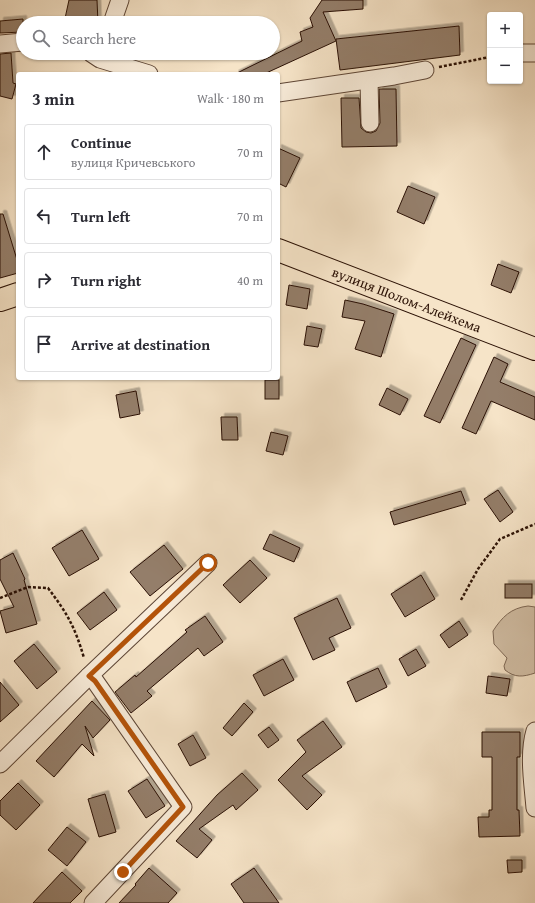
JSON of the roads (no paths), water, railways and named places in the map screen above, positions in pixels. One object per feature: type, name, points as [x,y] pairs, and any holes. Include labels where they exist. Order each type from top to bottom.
[{"type":"main road","name":"вулиця Шолом-Алейхема","points":[[280,251],[535,349]]},
{"type":"main road","points":[[0,300],[16,295]]},
{"type":"street","points":[[114,16],[120,0]]},
{"type":"street","points":[[0,44],[16,43]]},
{"type":"street","points":[[523,53],[535,53]]},
{"type":"street","points":[[98,60],[142,72]]},
{"type":"street","points":[[280,93],[369,80],[425,70]]},
{"type":"street","points":[[369,80],[370,124]]},
{"type":"street","points":[[0,764],[89,676],[208,563]]},
{"type":"street","points":[[89,676],[95,681],[183,807],[93,903]]},
{"type":"street","points":[[535,731],[533,738],[532,764],[535,808]]}]
